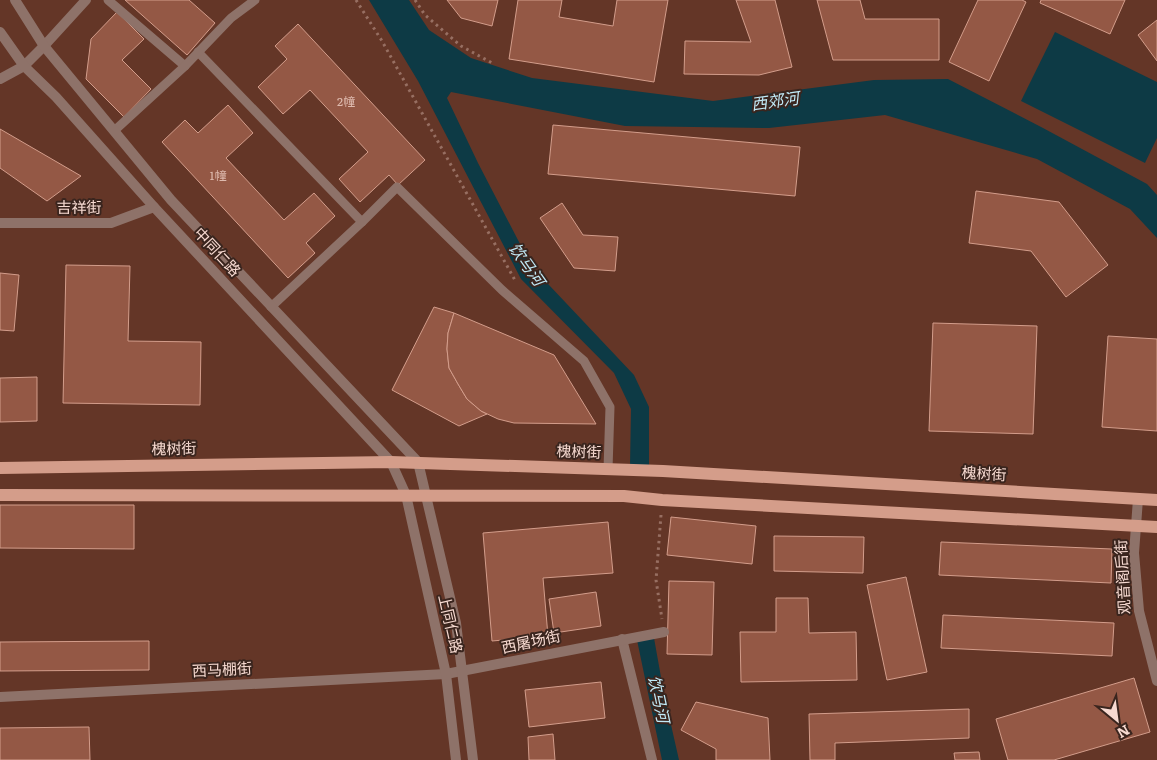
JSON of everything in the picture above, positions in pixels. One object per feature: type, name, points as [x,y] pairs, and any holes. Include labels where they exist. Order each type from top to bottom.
[{"type":"main road","name":"槐树街","points":[[0,468],[418,462],[673,472],[1157,500]]},
{"type":"main road","points":[[0,495],[624,496],[662,500],[1157,527]]},
{"type":"street","points":[[15,0],[44,46],[171,200],[418,462],[456,622],[473,760]]},
{"type":"street","points":[[0,79],[24,66],[86,0]]},
{"type":"street","name":"中同仁路","points":[[0,32],[24,66],[56,97],[154,207],[391,462],[406,495]]},
{"type":"street","name":"吉祥街","points":[[0,222],[111,223],[154,207]]},
{"type":"street","name":"上同仁路","points":[[406,495],[446,674],[456,760]]},
{"type":"street","name":"观音阁后街","points":[[1138,499],[1134,553],[1139,611],[1157,681]]},
{"type":"street","name":"西屠场街","points":[[446,674],[664,632]]},
{"type":"street","points":[[622,639],[652,760]]},
{"type":"street","name":"西马棚街","points":[[0,697],[446,674]]},
{"type":"lane","points":[[108,0],[185,66]]},
{"type":"lane","points":[[114,131],[185,66],[231,18],[255,0]]},
{"type":"lane","points":[[198,52],[362,222]]},
{"type":"lane","points":[[271,307],[397,187],[502,290],[584,361],[610,407],[608,469]]},
{"type":"path","points":[[356,0],[382,41],[520,290]]},
{"type":"path","points":[[415,0],[425,15],[461,46],[494,64]]},
{"type":"path","points":[[662,500],[656,580],[664,632]]},
{"type":"water","points":[[369,0],[409,0],[429,30],[471,58],[532,78],[713,101],[874,80],[948,79],[1147,184],[1157,195],[1157,238],[1130,209],[1037,159],[885,115],[769,128],[625,126],[451,92],[447,98],[478,163],[532,267],[634,375],[649,407],[649,465],[630,466],[631,409],[614,373],[521,279],[418,81]]},
{"type":"water","points":[[1055,32],[1157,82],[1157,138],[1145,163],[1021,101]]},
{"type":"water","name":"饮马河","points":[[654,638],[679,760],[662,760],[637,640]]},
{"type":"building","points":[[125,0],[189,0],[215,23],[187,55]]},
{"type":"building","points":[[447,0],[498,0],[492,26],[461,18]]},
{"type":"building","points":[[518,0],[562,0],[559,17],[613,26],[617,0],[668,0],[654,82],[509,59]]},
{"type":"building","points":[[736,0],[775,0],[792,67],[759,75],[684,74],[685,41],[751,42]]},
{"type":"building","points":[[817,0],[860,0],[865,19],[939,19],[939,60],[833,60]]},
{"type":"building","points":[[978,0],[1022,0],[1026,2],[989,81],[949,62]]},
{"type":"building","points":[[1041,0],[1125,0],[1110,34],[1040,3]]},
{"type":"building","points":[[117,12],[144,39],[122,60],[151,89],[124,117],[86,79],[91,39]]},
{"type":"building","points":[[1157,20],[1157,61],[1138,35]]},
{"type":"building","points":[[298,24],[425,160],[398,185],[389,175],[360,202],[339,179],[368,152],[310,90],[283,114],[258,87],[287,59],[275,46]]},
{"type":"building","points":[[228,105],[253,133],[226,158],[284,220],[314,193],[335,216],[306,243],[315,253],[288,278],[162,142],[185,120],[198,133]]},
{"type":"building","points":[[553,125],[800,147],[795,196],[548,174]]},
{"type":"building","points":[[0,129],[81,176],[47,201],[0,168]]},
{"type":"building","points":[[976,191],[1059,202],[1108,265],[1066,297],[1031,251],[969,243]]},
{"type":"building","points":[[562,203],[583,235],[618,237],[615,271],[574,268],[540,218]]},
{"type":"building","points":[[66,265],[130,266],[128,341],[201,342],[200,405],[63,403]]},
{"type":"building","points":[[0,273],[19,275],[14,331],[0,330]]},
{"type":"building","points":[[434,307],[454,313],[448,333],[449,368],[467,399],[487,414],[459,426],[392,390]]},
{"type":"building","points":[[454,313],[554,355],[596,424],[514,423],[498,419],[481,411],[467,399],[449,368],[448,333]]},
{"type":"building","points":[[933,323],[1037,326],[1033,434],[929,431]]},
{"type":"building","points":[[1108,336],[1157,339],[1157,431],[1102,427]]},
{"type":"building","points":[[37,377],[37,421],[0,422],[0,378]]},
{"type":"building","points":[[0,505],[134,505],[134,549],[0,548]]},
{"type":"building","points":[[671,517],[756,526],[752,564],[667,555]]},
{"type":"building","points":[[608,522],[613,573],[543,578],[548,636],[492,641],[483,533]]},
{"type":"building","points":[[774,536],[864,537],[863,573],[774,571]]},
{"type":"building","points":[[941,542],[1112,549],[1111,583],[939,575]]},
{"type":"building","points":[[906,577],[927,672],[887,680],[867,585]]},
{"type":"building","points":[[669,581],[714,582],[712,655],[667,654]]},
{"type":"building","points":[[596,592],[601,626],[554,633],[549,599]]},
{"type":"building","points":[[776,598],[808,598],[809,633],[856,632],[857,680],[741,682],[740,632],[776,632]]},
{"type":"building","points":[[943,615],[1114,623],[1112,656],[941,648]]},
{"type":"building","points":[[149,641],[149,670],[0,671],[0,642]]},
{"type":"building","points":[[1134,678],[1150,732],[1054,760],[1008,760],[996,719]]},
{"type":"building","points":[[601,682],[605,718],[529,727],[525,690]]},
{"type":"building","points":[[696,702],[768,718],[770,760],[716,760],[716,749],[681,730]]},
{"type":"building","points":[[969,709],[969,738],[835,743],[835,760],[810,760],[809,714]]},
{"type":"building","points":[[89,727],[90,760],[0,760],[0,728]]},
{"type":"building","points":[[553,734],[555,760],[529,760],[528,737]]},
{"type":"building","points":[[979,752],[980,760],[955,760],[954,753]]},
{"type":"water label","name":"西郊河","points":[[775,101]]}]
